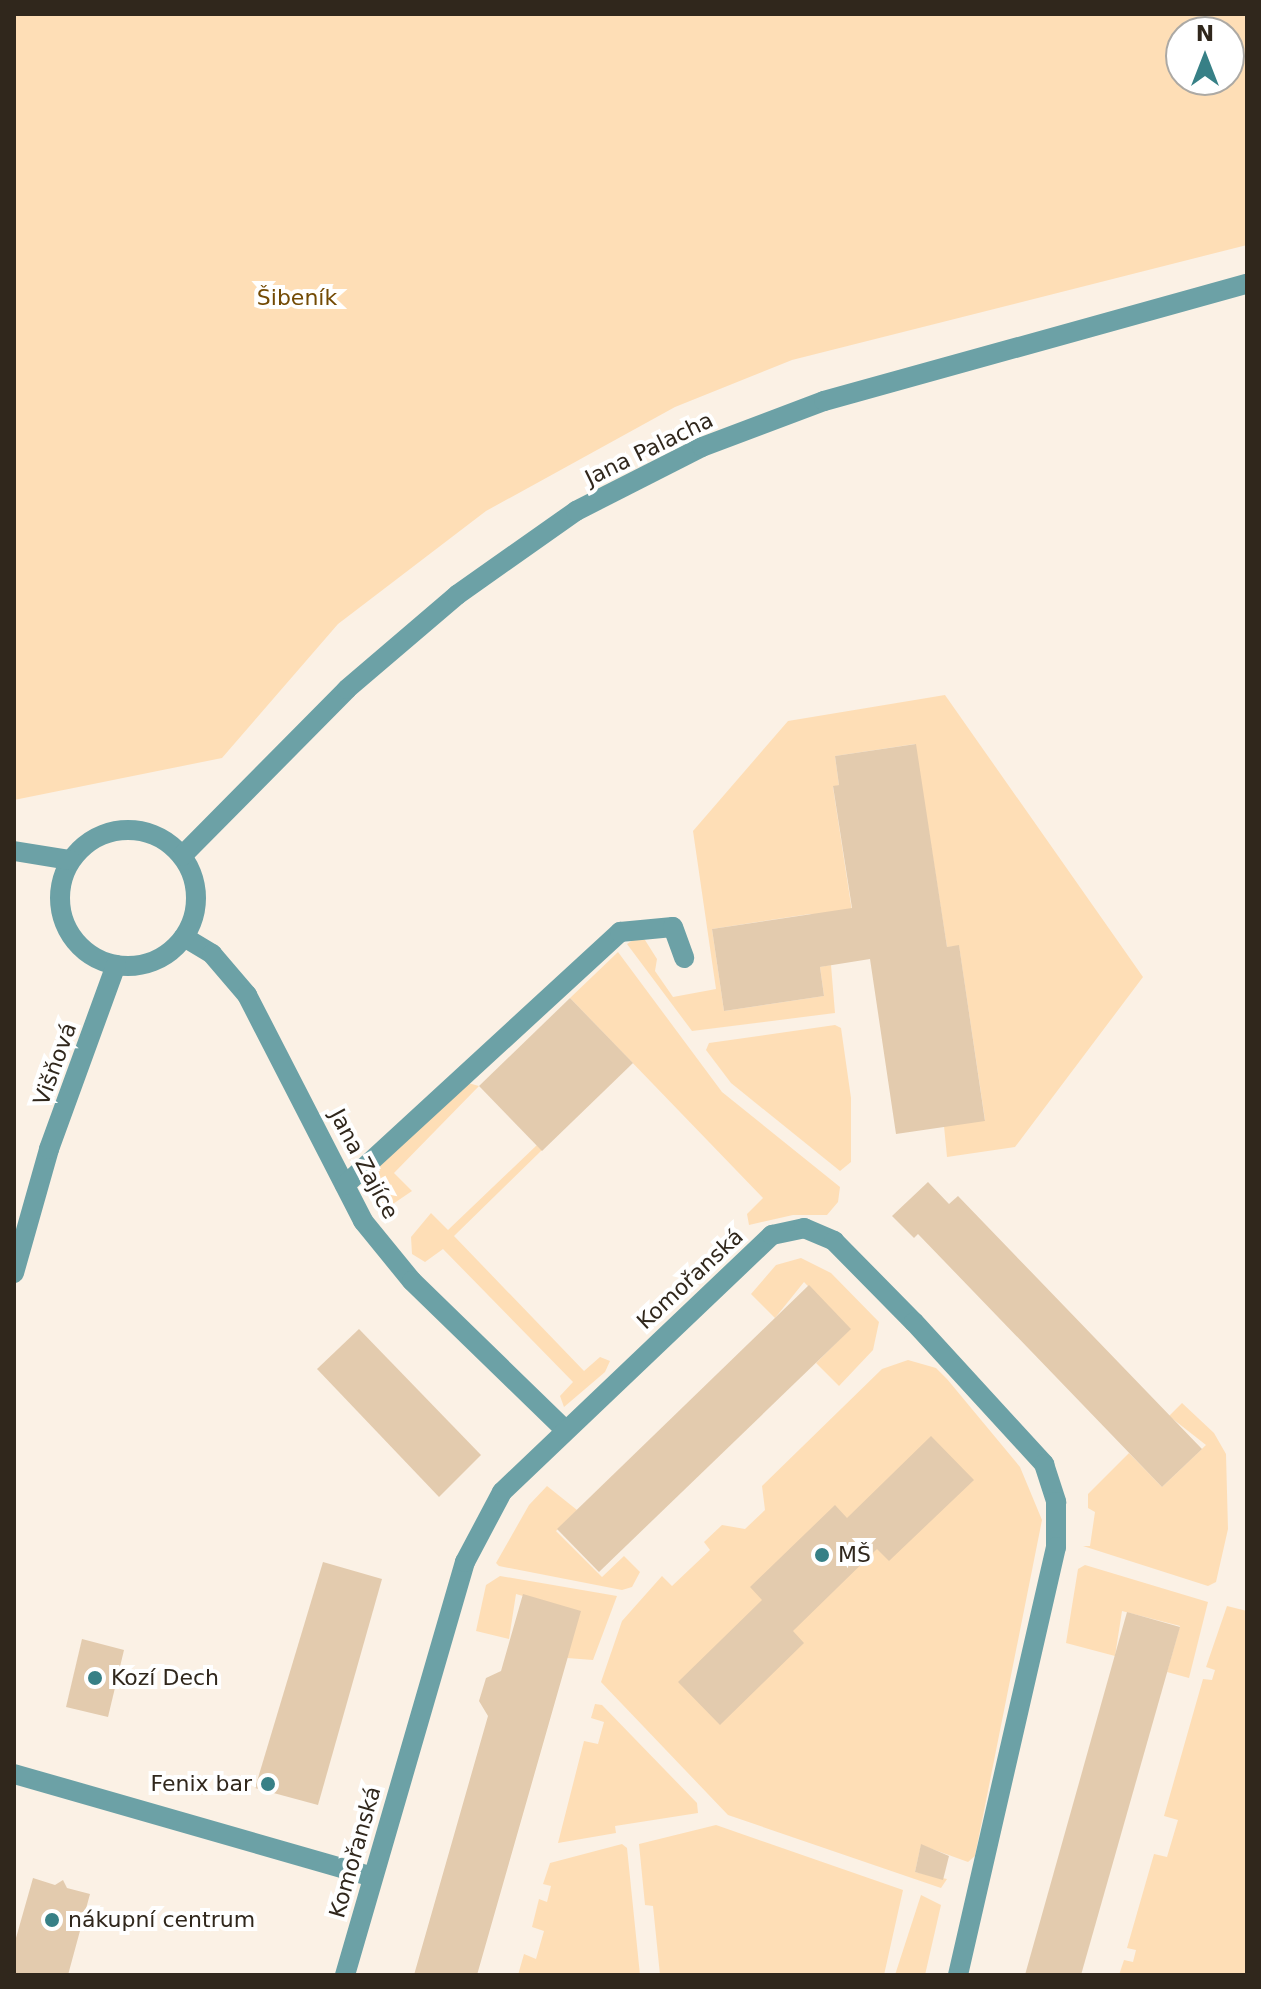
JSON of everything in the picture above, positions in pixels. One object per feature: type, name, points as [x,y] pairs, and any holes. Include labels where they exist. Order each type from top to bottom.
[{"type":"street","name":"Jana Palacha","points":[[182,856],[347,689],[457,595],[576,511],[702,447],[824,401],[1247,284]]},
{"type":"street","points":[[125,829],[157,836],[182,856],[196,896],[184,937],[154,961],[116,965],[95,958],[65,925],[61,881],[70,860],[85,844],[125,829]]},
{"type":"street","points":[[14,851],[70,860]]},
{"type":"street","points":[[345,1185],[620,932],[673,927],[684,958]]},
{"type":"street","name":"Jana Zajíce","points":[[184,937],[212,954],[247,995],[363,1221],[412,1281],[565,1430]]},
{"type":"street","name":"Višňová","points":[[14,1273],[49,1149],[116,965]]},
{"type":"street","name":"Komořanská","points":[[345,1975],[465,1562],[502,1492],[772,1235],[804,1228],[834,1241],[924,1333],[1044,1464],[1056,1502],[1056,1547],[958,1975]]},
{"type":"street","points":[[14,1774],[373,1877]]},
{"type":"green space","name":"Šibeník","points":[[14,14],[1247,14],[1247,245],[792,360],[675,407],[486,511],[338,624],[222,758],[14,800]]},
{"type":"green space","points":[[945,695],[1143,977],[1015,1147],[947,1157],[944,1126],[985,1120],[959,946],[947,947],[915,744],[835,756],[839,785],[833,787],[855,931],[810,914],[712,929],[724,1011],[824,996],[820,967],[831,965],[835,1013],[692,1031],[627,944],[639,936],[645,940],[657,959],[655,971],[673,997],[716,989],[693,831],[788,721]]},
{"type":"green space","points":[[618,952],[722,1092],[840,1187],[838,1202],[827,1215],[793,1215],[749,1225],[747,1214],[763,1198],[570,998]]},
{"type":"green space","points":[[835,1025],[841,1028],[851,1098],[851,1162],[840,1171],[731,1083],[706,1050],[709,1043]]},
{"type":"green space","points":[[468,1083],[479,1086],[394,1173],[412,1191],[384,1210],[377,1196],[380,1162]]},
{"type":"green space","points":[[537,1145],[542,1150],[454,1236],[584,1371],[600,1357],[610,1361],[605,1372],[564,1407],[560,1396],[573,1382],[443,1249],[425,1262],[412,1254],[411,1237],[431,1213],[448,1230]]},
{"type":"green space","points":[[801,1258],[831,1273],[879,1322],[873,1350],[839,1386],[816,1363],[850,1329],[804,1282],[775,1318],[751,1294],[776,1265]]},
{"type":"green space","points":[[908,1360],[936,1368],[947,1379],[1020,1467],[1042,1520],[975,1856],[968,1862],[921,1845],[915,1872],[947,1879],[941,1888],[728,1815],[601,1682],[622,1621],[662,1576],[672,1586],[710,1550],[704,1542],[722,1525],[745,1529],[765,1510],[762,1486],[882,1369]]},
{"type":"green space","points":[[1182,1403],[1214,1433],[1226,1454],[1228,1529],[1216,1582],[1208,1586],[1083,1546],[1090,1546],[1095,1512],[1088,1508],[1088,1494],[1129,1453],[1162,1487],[1206,1445],[1169,1416]]},
{"type":"green space","points":[[547,1486],[577,1510],[556,1531],[602,1577],[624,1556],[640,1572],[632,1587],[622,1590],[496,1563],[529,1505]]},
{"type":"green space","points":[[1085,1565],[1208,1602],[1189,1678],[1167,1672],[1180,1626],[1122,1611],[1115,1656],[1066,1643],[1078,1569]]},
{"type":"green space","points":[[500,1576],[617,1596],[593,1660],[567,1658],[579,1612],[516,1594],[509,1639],[476,1631],[486,1585]]},
{"type":"green space","points":[[1227,1606],[1247,1611],[1247,1975],[1119,1975],[1124,1960],[1133,1962],[1136,1950],[1127,1948],[1154,1854],[1167,1857],[1178,1820],[1164,1816],[1203,1679],[1212,1680],[1215,1670],[1206,1667]]},
{"type":"green space","points":[[595,1704],[602,1705],[697,1803],[698,1813],[615,1826],[616,1833],[558,1843],[584,1741],[598,1744],[604,1722],[591,1718]]},
{"type":"green space","points":[[716,1825],[903,1890],[884,1975],[660,1975],[653,1906],[645,1905],[639,1844]]},
{"type":"green space","points":[[622,1844],[627,1848],[640,1975],[518,1975],[524,1954],[536,1959],[544,1931],[532,1927],[539,1899],[547,1902],[551,1886],[543,1884],[550,1863]]},
{"type":"green space","points":[[921,1895],[941,1905],[925,1975],[895,1975]]},
{"type":"building","points":[[916,744],[947,947],[959,945],[985,1121],[896,1134],[870,959],[820,967],[824,996],[724,1011],[712,929],[852,908],[833,786],[839,785],[835,756]]},
{"type":"building","points":[[570,998],[633,1063],[542,1151],[479,1086]]},
{"type":"building","points":[[928,1182],[949,1204],[958,1196],[1202,1449],[1162,1487],[918,1234],[914,1238],[892,1216]]},
{"type":"building","points":[[809,1285],[851,1329],[599,1572],[557,1529]]},
{"type":"building","points":[[359,1329],[481,1455],[439,1497],[317,1369]]},
{"type":"building","points":[[931,1436],[974,1480],[889,1561],[877,1549],[793,1631],[804,1643],[720,1725],[678,1682],[762,1600],[750,1587],[835,1505],[847,1518]]},
{"type":"building","points":[[323,1562],[382,1579],[318,1805],[255,1788]]},
{"type":"building","points":[[523,1594],[581,1611],[477,1975],[414,1975],[488,1716],[479,1701],[486,1678],[501,1671]]},
{"type":"building","points":[[1127,1612],[1180,1627],[1081,1975],[1025,1975]]},
{"type":"building","name":"Kozí Dech","points":[[82,1639],[124,1650],[108,1717],[66,1707]]},
{"type":"building","points":[[921,1844],[949,1856],[943,1880],[915,1872]]},
{"type":"building","name":"nákupní centrum","points":[[33,1878],[55,1885],[63,1880],[67,1888],[90,1894],[68,1975],[14,1975],[14,1945]]},
{"type":"place","name":"MŠ","points":[[822,1555]]},
{"type":"place","name":"Kozí Dech","points":[[95,1678]]},
{"type":"place","name":"Fenix bar","points":[[268,1784]]},
{"type":"place","name":"nákupní centrum","points":[[52,1920]]}]
